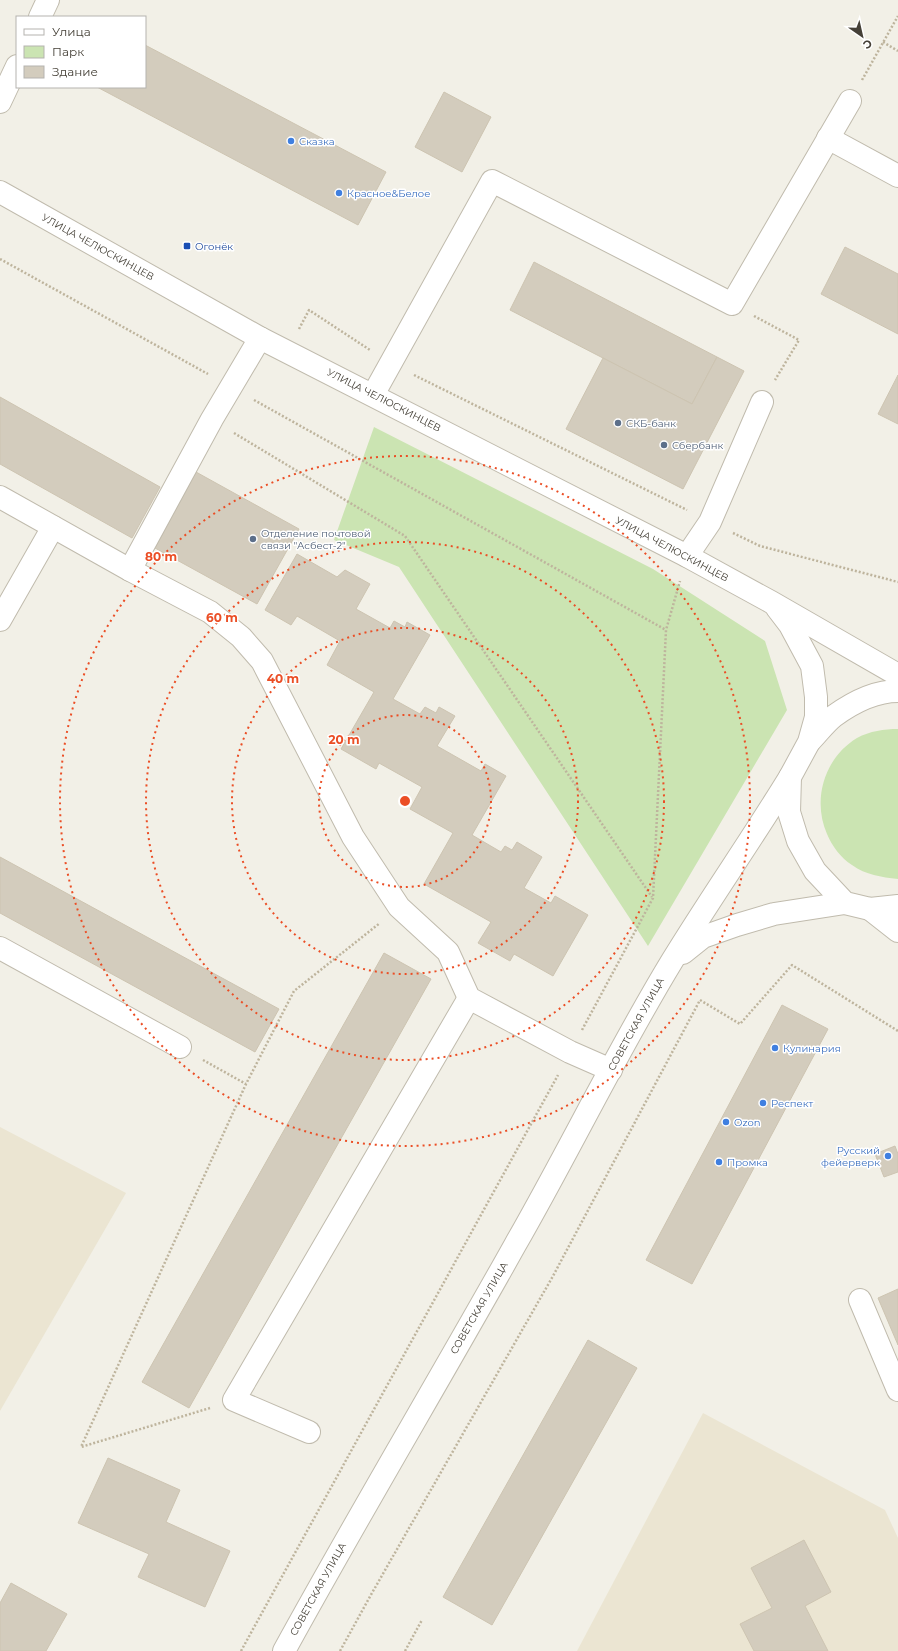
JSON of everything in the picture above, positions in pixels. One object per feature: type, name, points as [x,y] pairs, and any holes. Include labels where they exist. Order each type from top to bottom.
[{"type":"street","points":[[40,16],[48,0]]},
{"type":"street","points":[[0,102],[16,68]]},
{"type":"street","points":[[373,395],[492,181],[732,304],[850,101]]},
{"type":"street","points":[[828,138],[898,176]]},
{"type":"street","name":"УЛИЦА ЧЕЛЮСКИНЦЕВ","points":[[0,192],[260,338],[687,556],[898,675]]},
{"type":"street","points":[[130,570],[212,419],[260,338]]},
{"type":"street","points":[[687,556],[710,522],[762,402]]},
{"type":"street","points":[[0,497],[130,570],[210,612],[241,637],[262,661],[353,837],[399,908],[448,952],[469,998],[570,1052],[611,1070]]},
{"type":"street","points":[[0,620],[53,527]]},
{"type":"street","points":[[771,602],[790,625],[812,666],[816,697],[816,717],[809,742]]},
{"type":"street","points":[[809,742],[834,717],[862,700],[889,691],[898,691]]},
{"type":"street","name":"СОВЕТСКАЯ УЛИЦА","points":[[284,1651],[329,1569],[516,1244],[671,963],[790,777],[809,742]]},
{"type":"street","points":[[790,777],[789,812],[798,841],[815,871],[845,903]]},
{"type":"street","points":[[671,963],[703,937],[774,914],[845,903],[870,909],[898,906]]},
{"type":"street","points":[[870,909],[898,931]]},
{"type":"street","points":[[0,948],[180,1048]]},
{"type":"street","points":[[309,1432],[234,1400],[469,998]]},
{"type":"street","points":[[860,1300],[898,1390]]},
{"type":"path","points":[[850,101],[898,16]]},
{"type":"path","points":[[883,42],[898,50]]},
{"type":"path","points":[[0,259],[666,630]]},
{"type":"path","points":[[732,304],[799,340],[762,402]]},
{"type":"path","points":[[288,351],[309,310],[391,364],[760,546],[898,582]]},
{"type":"path","points":[[212,419],[405,536],[653,898]]},
{"type":"path","points":[[242,1651],[653,898],[666,630],[687,556]]},
{"type":"path","points":[[234,1400],[81,1447],[246,1084],[294,991],[399,908]]},
{"type":"path","points":[[340,1651],[372,1592],[553,1276],[700,1000],[740,1024],[792,965],[898,1031]]},
{"type":"path","points":[[180,1048],[246,1084]]},
{"type":"path","points":[[405,1651],[422,1620]]},
{"type":"shaded area","points":[[0,1127],[126,1193],[0,1411]]},
{"type":"shaded area","points":[[703,1413],[885,1510],[898,1538],[898,1651],[577,1651]]},
{"type":"green space","points":[[374,427],[653,569],[765,641],[787,710],[648,946],[399,567],[334,540]]},
{"type":"green space","points":[[898,729],[898,879],[868,873],[857,868],[844,859],[831,843],[827,834],[823,821],[821,794],[829,768],[846,746],[857,738],[872,732]]},
{"type":"building","points":[[146,46],[386,172],[358,225],[99,88],[146,88]]},
{"type":"building","points":[[444,92],[491,117],[462,172],[415,147]]},
{"type":"building","points":[[845,247],[898,274],[898,334],[821,294]]},
{"type":"building","points":[[534,262],[717,357],[692,404],[510,310]]},
{"type":"building","points":[[717,357],[744,371],[683,489],[566,429],[603,358],[692,404]]},
{"type":"building","points":[[898,375],[898,424],[878,414]]},
{"type":"building","points":[[0,397],[160,487],[132,538],[0,464]]},
{"type":"building","points":[[196,472],[299,529],[257,604],[155,548]]},
{"type":"building","points":[[297,554],[337,577],[345,570],[370,584],[356,609],[390,628],[394,621],[405,627],[407,622],[430,635],[393,699],[420,714],[425,707],[436,713],[439,707],[455,716],[437,746],[481,771],[485,764],[506,776],[472,835],[501,852],[505,846],[512,850],[517,842],[542,857],[524,888],[551,903],[555,896],[588,915],[553,976],[514,954],[510,961],[478,943],[491,922],[424,884],[453,833],[410,809],[422,787],[379,763],[376,769],[341,749],[374,692],[327,665],[340,641],[297,616],[291,625],[265,610]]},
{"type":"building","points":[[0,857],[279,1009],[255,1052],[0,913]]},
{"type":"building","points":[[384,953],[431,979],[189,1408],[142,1382]]},
{"type":"building","points":[[782,1005],[828,1029],[692,1284],[646,1260]]},
{"type":"building","points":[[895,1146],[898,1154],[898,1172],[884,1177],[875,1154]]},
{"type":"building","points":[[898,1289],[898,1345],[878,1298]]},
{"type":"building","points":[[588,1340],[637,1368],[492,1625],[443,1597]]},
{"type":"building","points":[[108,1458],[180,1490],[166,1522],[230,1551],[205,1607],[138,1577],[149,1554],[78,1523]]},
{"type":"building","points":[[804,1540],[831,1592],[805,1606],[828,1651],[754,1651],[740,1624],[772,1608],[751,1568]]},
{"type":"building","points":[[11,1583],[67,1614],[46,1651],[0,1651],[0,1603]]},
{"type":"place","name":"Сказка","points":[[291,141]]},
{"type":"place","name":"Красное&Белое","points":[[339,193]]},
{"type":"place","name":"Огонёк","points":[[187,246]]},
{"type":"place","name":"СКБ-банк","points":[[618,423]]},
{"type":"place","name":"Сбербанк","points":[[664,445]]},
{"type":"place","name":"Отделение почтовой связи \"Асбест-2\"","points":[[253,539]]},
{"type":"place","name":"Кулинария","points":[[775,1048]]},
{"type":"place","name":"Респект","points":[[763,1103]]},
{"type":"place","name":"Ozon","points":[[726,1122]]},
{"type":"place","name":"Русский фейерверк","points":[[888,1156]]},
{"type":"place","name":"Промка","points":[[719,1162]]}]
